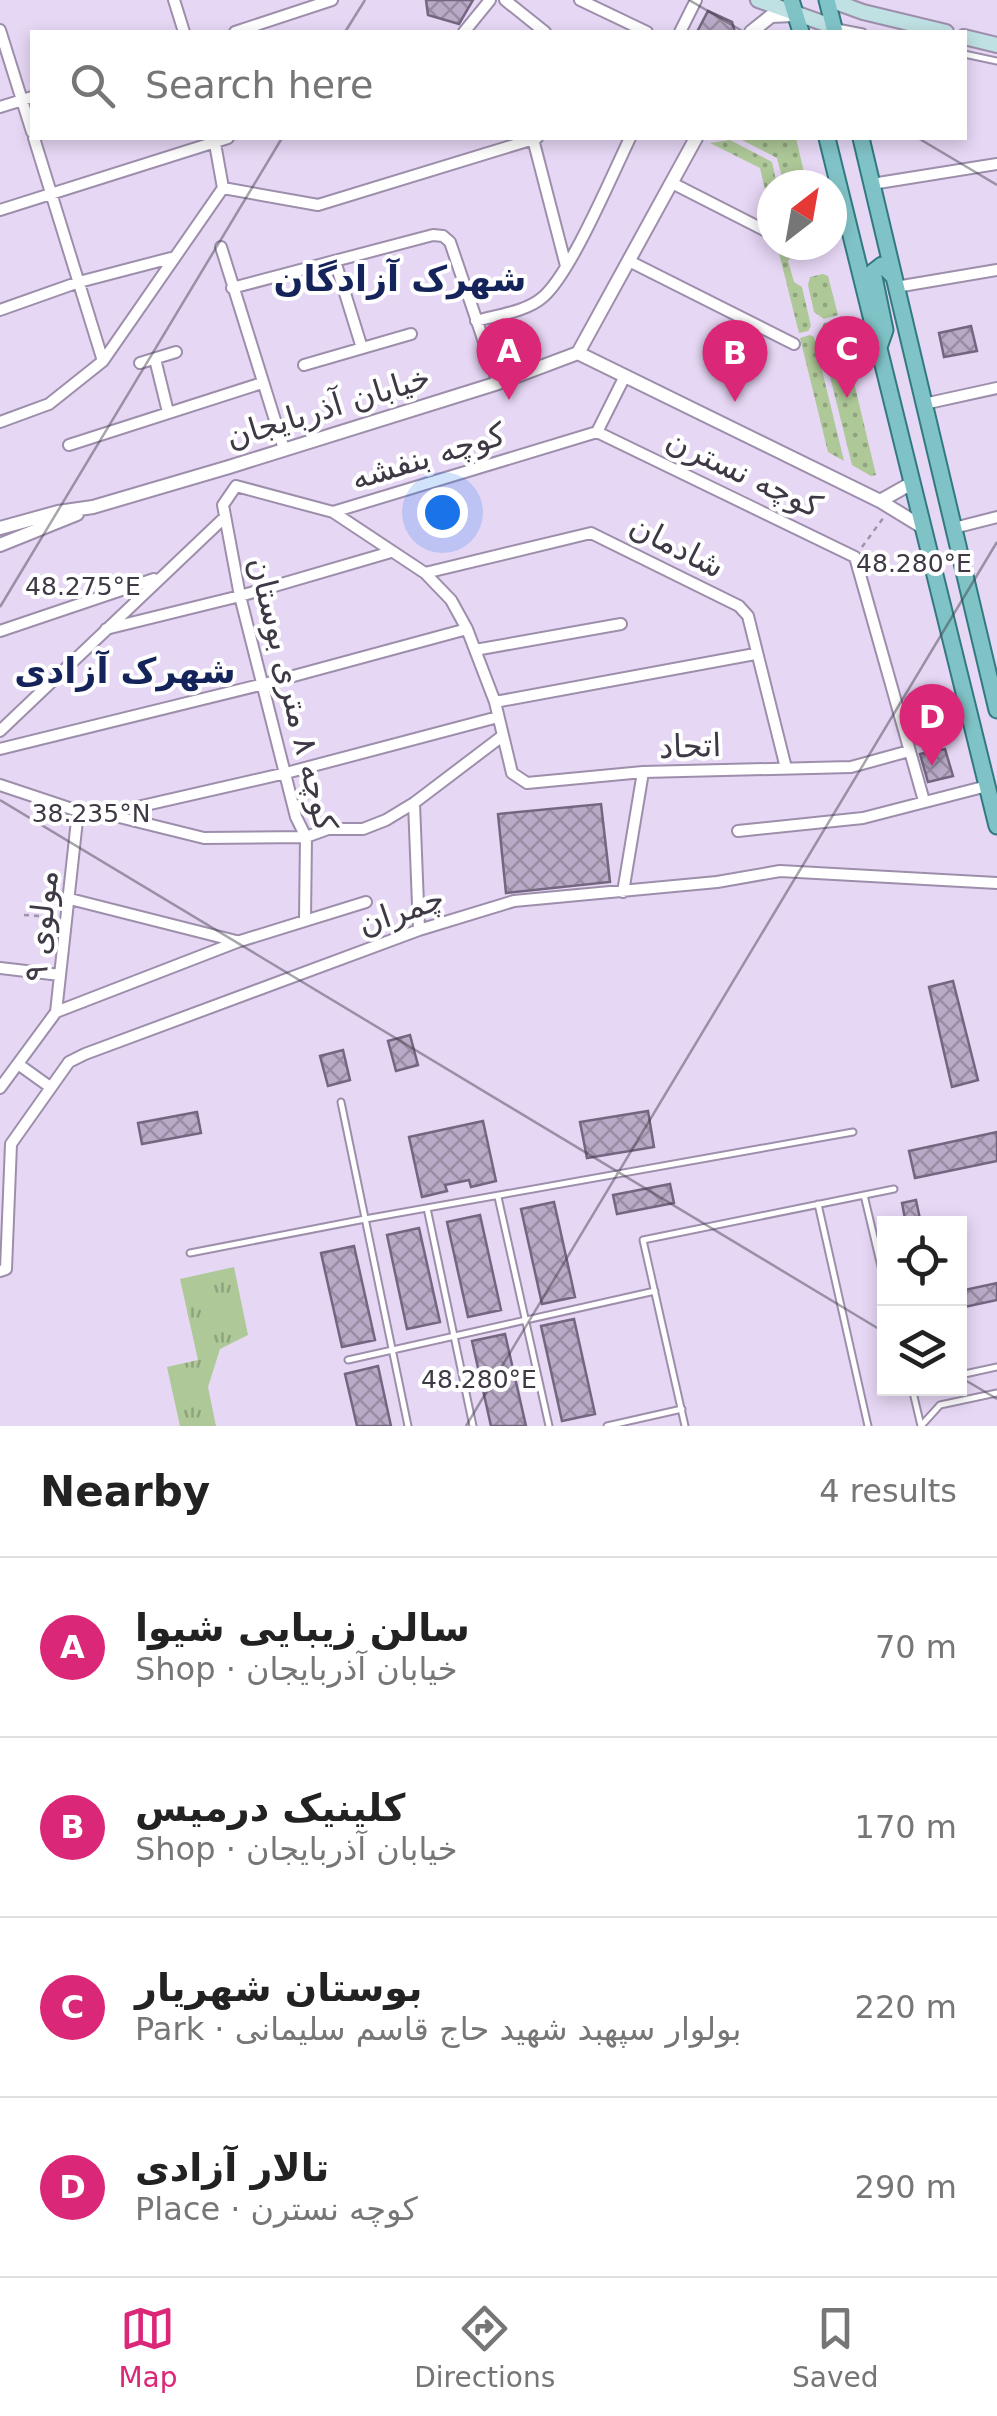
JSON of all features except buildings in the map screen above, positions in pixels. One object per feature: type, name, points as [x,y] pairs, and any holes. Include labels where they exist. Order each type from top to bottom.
[{"type":"main road","points":[[758,0],[794,7],[834,30]]},
{"type":"main road","points":[[834,30],[828,0],[939,30]]},
{"type":"main road","points":[[967,38],[997,45]]},
{"type":"main road","points":[[827,140],[997,826]]},
{"type":"main road","points":[[861,140],[954,528],[992,661],[997,710]]},
{"type":"main road","points":[[878,350],[885,330],[873,272],[882,265],[895,282]]},
{"type":"street","points":[[174,0],[183,30]]},
{"type":"street","points":[[240,30],[332,0]]},
{"type":"street","points":[[466,30],[490,0]]},
{"type":"street","points":[[506,0],[544,30]]},
{"type":"street","points":[[580,0],[643,30]]},
{"type":"street","points":[[681,30],[696,0]]},
{"type":"street","points":[[754,30],[771,16],[794,7]]},
{"type":"street","points":[[0,30],[28,99],[0,107]]},
{"type":"street","points":[[35,140],[103,361]]},
{"type":"street","points":[[0,210],[214,140],[224,188],[172,257],[103,361],[49,404],[0,422]]},
{"type":"street","points":[[224,188],[318,205],[529,140]]},
{"type":"street","points":[[535,140],[566,266]]},
{"type":"street","points":[[476,322],[544,297],[566,266],[629,140]]},
{"type":"street","points":[[695,140],[578,353],[924,528]]},
{"type":"street","points":[[872,184],[997,164]]},
{"type":"street","points":[[672,183],[757,227]]},
{"type":"street","points":[[232,288],[433,235],[442,236],[450,242],[498,383]]},
{"type":"street","points":[[221,247],[284,450]]},
{"type":"street","points":[[0,310],[79,282],[172,257]]},
{"type":"street","points":[[335,262],[362,348]]},
{"type":"street","points":[[629,262],[794,344]]},
{"type":"street","points":[[895,282],[997,270]]},
{"type":"street","points":[[304,365],[411,334]]},
{"type":"street","points":[[140,363],[176,352]]},
{"type":"street","name":"خیابان آذربایجان","points":[[0,544],[93,507],[498,383],[578,353]]},
{"type":"street","points":[[154,359],[168,412]]},
{"type":"street","points":[[597,432],[625,376]]},
{"type":"street","points":[[69,445],[262,383]]},
{"type":"street","points":[[924,404],[997,388]]},
{"type":"street","name":"کوچه بنفشه","points":[[332,512],[597,432]]},
{"type":"street","name":"کوچه نسترن","points":[[597,432],[855,556]]},
{"type":"street","points":[[228,467],[236,486],[332,512],[426,573]]},
{"type":"street","points":[[885,505],[912,483]]},
{"type":"street","name":"کوچه ۸ متری بوستان","points":[[236,486],[223,505],[240,596],[296,818],[306,837],[306,919]]},
{"type":"street","name":"خیابان آذربایجان","points":[[0,528],[93,507]]},
{"type":"street","points":[[0,731],[225,517]]},
{"type":"street","points":[[954,528],[997,517]]},
{"type":"street","name":"شادمان","points":[[426,573],[591,532],[745,610],[786,768]]},
{"type":"street","points":[[106,629],[240,596],[390,552]]},
{"type":"street","points":[[855,556],[924,801]]},
{"type":"street","name":"اتحاد","points":[[426,573],[451,600],[467,628],[495,702],[512,773],[527,783],[644,772],[851,767],[909,751]]},
{"type":"street","points":[[0,631],[160,578]]},
{"type":"street","points":[[475,650],[621,624]]},
{"type":"street","points":[[0,749],[264,684],[467,628]]},
{"type":"street","points":[[495,702],[756,654]]},
{"type":"street","points":[[107,814],[498,716]]},
{"type":"street","points":[[0,784],[78,811],[107,814],[204,838],[306,837],[328,828],[363,829],[386,820],[501,738]]},
{"type":"street","points":[[623,892],[644,772]]},
{"type":"street","points":[[738,831],[863,818],[986,786]]},
{"type":"street","points":[[414,803],[419,930]]},
{"type":"street","name":"مولوی ۹","points":[[0,1088],[56,1012],[78,811]]},
{"type":"street","name":"چمران","points":[[0,1271],[6,1269],[11,1144],[69,1062],[84,1054],[419,930],[514,901],[717,882],[780,871],[997,882]]},
{"type":"street","points":[[70,900],[237,942]]},
{"type":"street","points":[[56,1012],[237,942],[366,902]]},
{"type":"street","points":[[0,968],[60,975]]},
{"type":"street","points":[[18,1064],[50,1087]]},
{"type":"lane","points":[[967,55],[997,61]]},
{"type":"lane","points":[[341,1102],[408,1426]]},
{"type":"lane","points":[[190,1253],[852,1132]]},
{"type":"lane","points":[[685,1426],[643,1240],[894,1189]]},
{"type":"lane","points":[[864,1195],[877,1250]]},
{"type":"lane","points":[[498,1197],[550,1426]]},
{"type":"lane","points":[[818,1204],[868,1426]]},
{"type":"lane","points":[[427,1208],[474,1426]]},
{"type":"lane","points":[[348,1360],[654,1291]]},
{"type":"lane","points":[[967,1374],[997,1367]]},
{"type":"lane","points":[[921,1426],[940,1406],[997,1393]]},
{"type":"lane","points":[[914,1396],[921,1426]]},
{"type":"lane","points":[[607,1426],[682,1409]]},
{"type":"path","points":[[855,556],[885,505]]},
{"type":"path","points":[[24,915],[66,918]]},
{"type":"green space","points":[[730,140],[772,162],[774,170],[760,170],[710,143]]},
{"type":"green space","points":[[742,140],[796,140],[803,170],[780,170],[777,158]]},
{"type":"green space","points":[[781,260],[789,260],[794,282],[802,287],[811,326],[799,333]]},
{"type":"green space","points":[[828,276],[838,315],[824,319],[814,312],[808,285],[810,277]]},
{"type":"green space","points":[[839,319],[876,475],[852,465],[819,332],[824,323]]},
{"type":"green space","points":[[814,337],[844,461],[828,452],[800,338]]},
{"type":"green space","points":[[234,1267],[248,1335],[220,1349],[208,1387],[216,1426],[180,1426],[167,1367],[198,1360],[180,1279]]},
{"type":"place","name":"بوستان شهریار","points":[[847,398]]},
{"type":"place","name":"سالن زیبایی شیوا","points":[[509,400]]},
{"type":"place","name":"کلینیک درمیس","points":[[735,402]]},
{"type":"place","name":"تالار آزادی","points":[[932,766]]},
{"type":"district","name":"شهرک آزادگان","points":[[400,279]]},
{"type":"district","name":"شهرک آزادی","points":[[125,671]]}]
